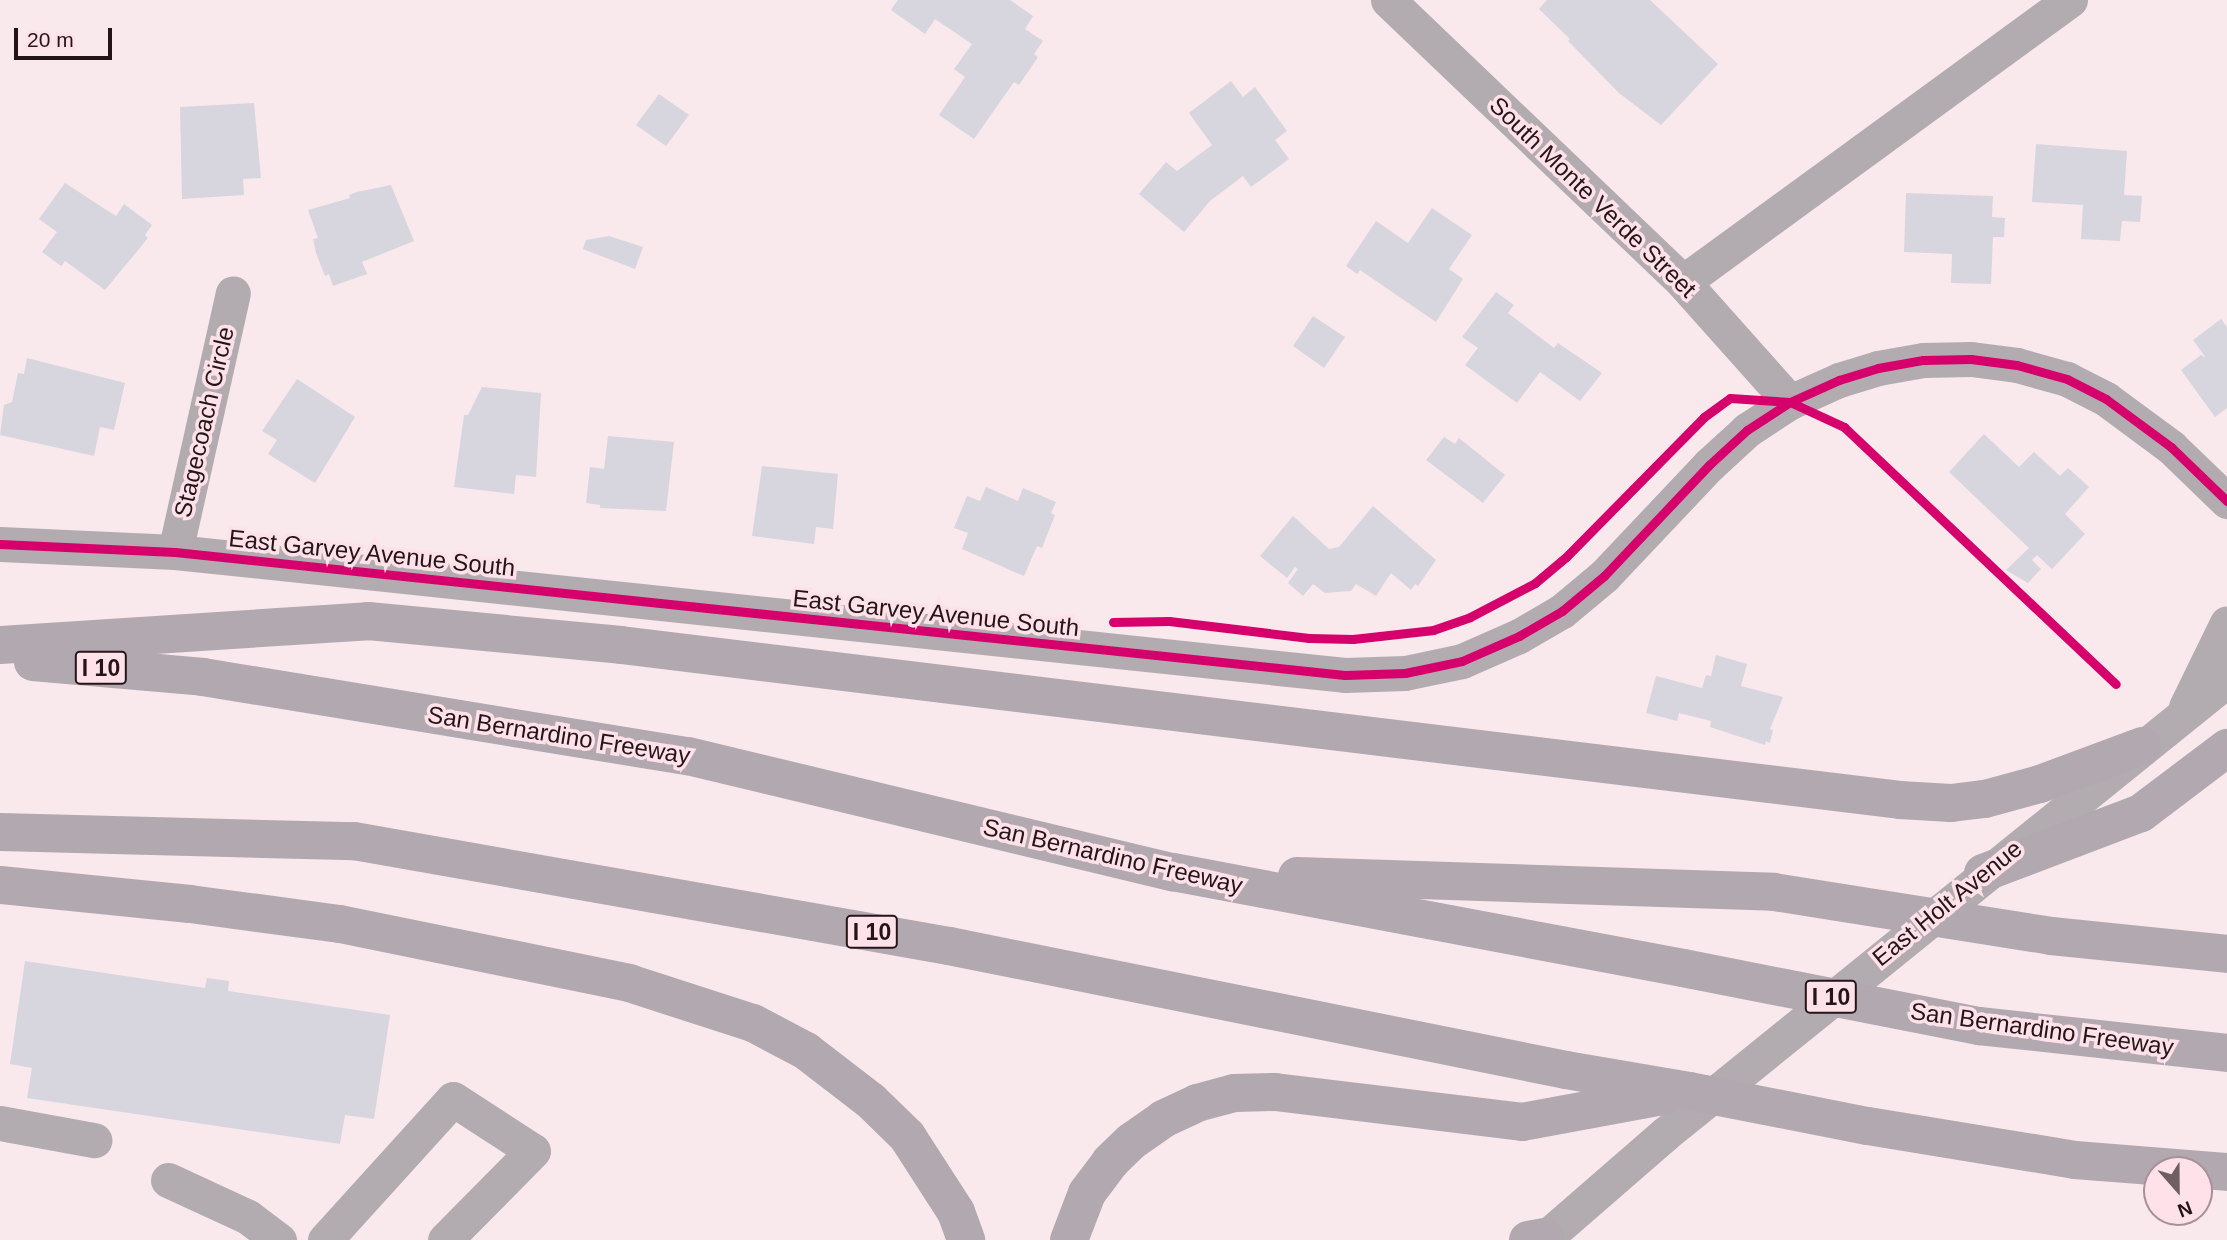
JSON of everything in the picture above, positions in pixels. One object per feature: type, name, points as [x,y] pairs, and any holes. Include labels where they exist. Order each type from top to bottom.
[{"type":"highway","points":[[0,645],[368,621],[621,645],[1886,798],[1951,803],[1985,799],[2040,784],[2142,746]]},
{"type":"highway","name":"San Bernardino Freeway","points":[[0,659],[203,677],[688,756],[1173,872],[1979,1026],[2227,1053]]},
{"type":"highway","points":[[1983,873],[2141,813],[2227,748]]},
{"type":"highway","name":"I 10","points":[[0,832],[354,841],[949,946],[1566,1070],[1868,1126],[2075,1160],[2227,1172]]},
{"type":"highway","points":[[1173,872],[1774,892],[2050,936],[2227,954]]},
{"type":"highway","points":[[0,885],[190,904],[340,924],[629,983],[753,1023],[806,1051],[871,1101],[907,1136],[956,1212],[966,1240]]},
{"type":"highway","points":[[1069,1240],[1087,1193],[1110,1163],[1132,1141],[1163,1119],[1197,1103],[1234,1093],[1275,1092],[1522,1122],[1689,1091]]},
{"type":"street","name":"South Monte Verde Street","points":[[1388,0],[1683,282],[1790,402]]},
{"type":"street","points":[[1683,282],[2070,0]]},
{"type":"street","name":"Stagecoach Circle","points":[[175,552],[233,293]]},
{"type":"street","name":"East Garvey Avenue South","points":[[0,544],[175,552],[1345,675],[1405,673],[1462,661],[1518,636],[1562,611],[1604,576],[1709,465],[1747,430],[1790,402],[1839,380],[1923,360],[1971,359],[2017,365],[2067,379],[2106,399],[2171,447],[2227,501]]},
{"type":"street","points":[[2183,713],[2227,623]]},
{"type":"street","name":"East Holt Avenue","points":[[1539,1239],[1983,873],[2227,680]]},
{"type":"street","points":[[325,1240],[453,1099],[533,1151],[444,1240]]},
{"type":"street","points":[[0,1123],[94,1140]]},
{"type":"street","points":[[168,1180],[248,1217],[279,1240]]},
{"type":"building","points":[[898,0],[1010,0],[1033,16],[1025,29],[1043,41],[1034,54],[1038,57],[1019,85],[1014,82],[974,139],[939,115],[965,77],[954,69],[972,44],[935,19],[925,34],[891,10]]},
{"type":"building","points":[[1547,0],[1650,0],[1718,64],[1661,125],[1619,93],[1568,41],[1570,39],[1539,9]]},
{"type":"building","points":[[1231,81],[1243,97],[1255,87],[1287,131],[1275,140],[1289,159],[1251,187],[1243,176],[1210,201],[1184,232],[1139,194],[1166,162],[1177,171],[1212,145],[1189,113]]},
{"type":"building","points":[[659,94],[689,115],[666,146],[636,125]]},
{"type":"building","points":[[254,103],[261,178],[243,179],[244,195],[182,199],[180,107]]},
{"type":"building","points":[[2036,144],[2127,151],[2124,195],[2142,196],[2140,222],[2122,221],[2120,241],[2081,239],[2083,205],[2032,202]]},
{"type":"building","points":[[65,183],[116,216],[124,204],[152,225],[145,235],[148,238],[105,290],[65,261],[61,266],[42,252],[57,232],[39,219]]},
{"type":"building","points":[[391,185],[414,241],[362,262],[367,274],[333,286],[329,274],[325,276],[316,253],[313,239],[318,238],[308,210],[350,198],[349,195],[357,192]]},
{"type":"building","points":[[1906,193],[1993,196],[1992,217],[2005,218],[2004,237],[1993,237],[1991,284],[1951,283],[1952,254],[1904,252]]},
{"type":"building","points":[[1432,208],[1472,235],[1449,269],[1463,279],[1436,322],[1360,270],[1357,274],[1346,266],[1376,221],[1408,243]]},
{"type":"building","points":[[609,236],[643,247],[635,269],[583,249],[586,240]]},
{"type":"building","points":[[1496,292],[1514,305],[1508,313],[1554,348],[1558,343],[1602,373],[1580,401],[1540,372],[1517,403],[1465,365],[1478,348],[1462,337]]},
{"type":"building","points":[[1313,316],[1345,337],[1324,368],[1293,346]]},
{"type":"building","points":[[2221,319],[2227,327],[2227,408],[2215,417],[2181,370],[2201,355],[2206,358],[2193,340]]},
{"type":"building","points":[[27,358],[125,383],[114,430],[100,427],[94,456],[0,435],[4,405],[12,402],[18,373],[24,374]]},
{"type":"building","points":[[297,379],[355,417],[315,483],[268,454],[277,440],[262,431]]},
{"type":"building","points":[[482,387],[541,393],[536,477],[516,475],[514,494],[454,487],[464,415],[468,415]]},
{"type":"building","points":[[1984,434],[2019,467],[2034,452],[2060,476],[2068,468],[2089,487],[2065,514],[2085,534],[2052,569],[2037,555],[2032,560],[2041,569],[2028,583],[2006,570],[2029,548],[1949,472]]},
{"type":"building","points":[[608,436],[674,442],[666,511],[600,508],[600,505],[586,503],[590,467],[604,469]]},
{"type":"building","points":[[1444,437],[1455,444],[1459,438],[1505,475],[1483,503],[1426,460]]},
{"type":"building","points":[[762,466],[838,474],[833,529],[816,527],[814,544],[752,536]]},
{"type":"building","points":[[986,487],[1018,501],[1023,488],[1056,502],[1051,513],[1055,515],[1042,548],[1037,546],[1024,576],[962,549],[968,533],[954,528],[967,496],[980,501]]},
{"type":"building","points":[[1373,506],[1436,560],[1418,586],[1415,584],[1411,590],[1391,573],[1376,596],[1356,584],[1351,591],[1325,593],[1313,584],[1303,596],[1288,583],[1298,569],[1295,567],[1287,578],[1260,556],[1293,516],[1329,549],[1339,547]]},
{"type":"building","points":[[1716,655],[1747,664],[1741,686],[1783,697],[1770,729],[1773,730],[1770,743],[1766,741],[1765,745],[1710,727],[1711,721],[1679,713],[1677,721],[1646,713],[1656,676],[1702,688],[1706,675],[1711,676]]},
{"type":"building","points":[[25,961],[205,988],[207,978],[229,981],[228,991],[390,1015],[374,1119],[345,1115],[340,1144],[27,1098],[32,1068],[10,1064]]},
{"type":"cycle path","points":[[0,544],[175,552],[1345,675],[1405,673],[1462,661],[1519,636],[1562,611],[1604,576],[1709,465],[1747,430],[1790,402],[1839,380],[1878,368],[1923,360],[1971,359],[2017,365],[2067,379],[2106,399],[2171,447],[2227,501]]},
{"type":"cycle path","points":[[1113,622],[1169,621],[1309,638],[1353,639],[1433,630],[1470,617],[1535,583],[1566,557],[1704,417],[1730,398],[1790,402],[1844,427],[2116,684]]}]
